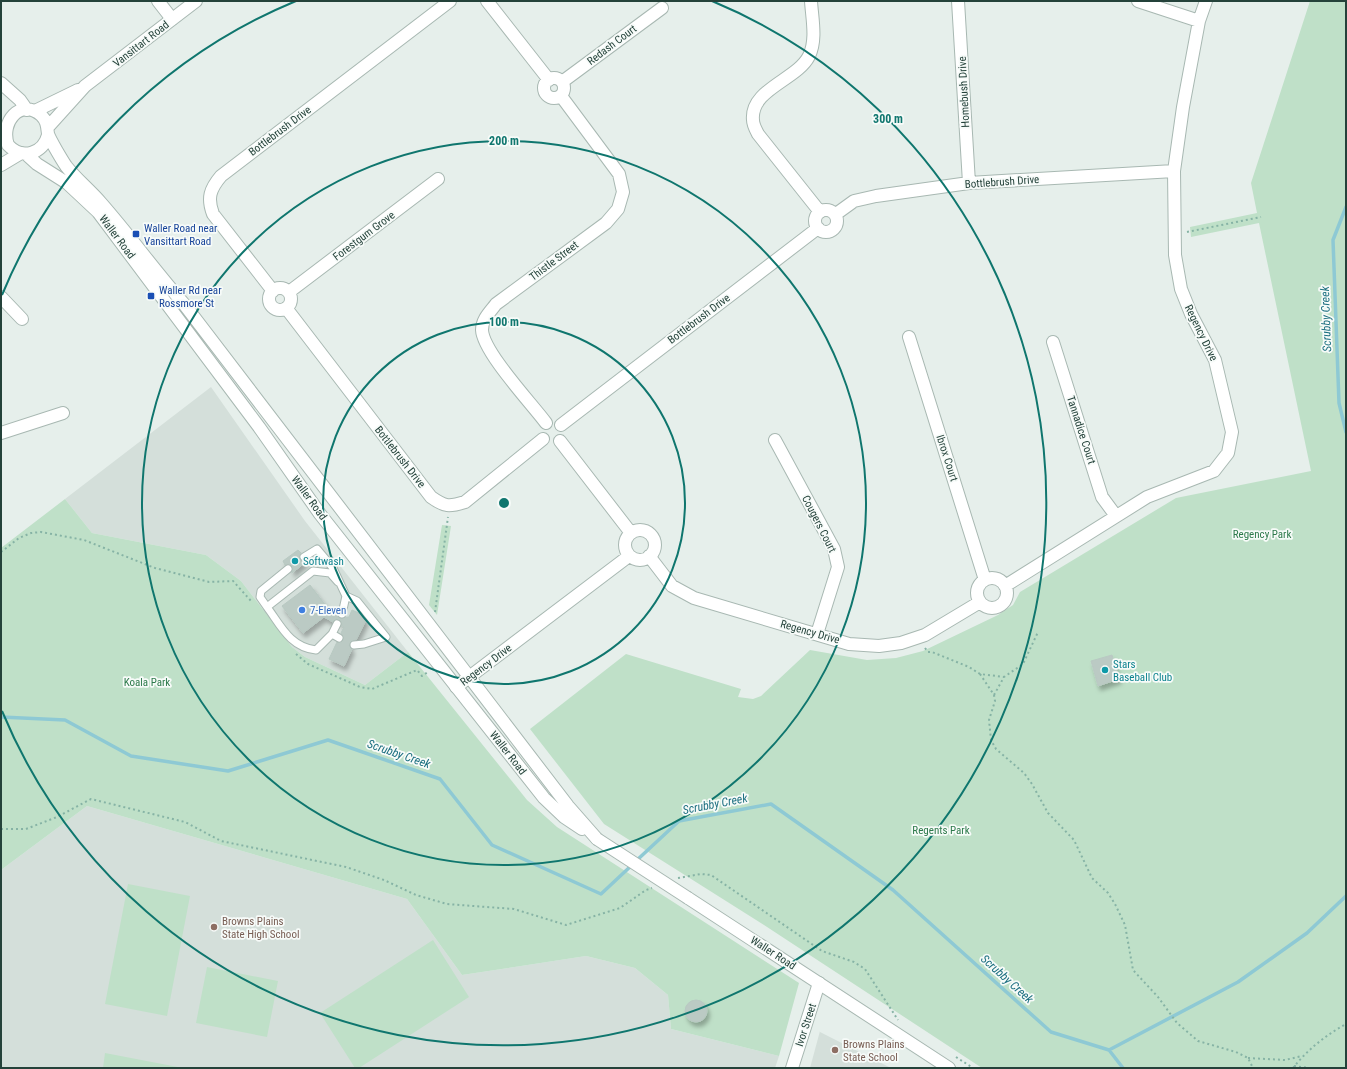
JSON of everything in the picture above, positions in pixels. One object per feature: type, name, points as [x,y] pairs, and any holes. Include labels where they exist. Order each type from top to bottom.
[{"type":"street","points":[[158,1],[172,19]]},
{"type":"street","name":"Vansittart Road","points":[[48,131],[85,86],[196,1]]},
{"type":"street","name":"Bottlebrush Drive","points":[[273,291],[213,214],[210,204],[210,192],[214,185],[221,176],[450,1]]},
{"type":"street","points":[[487,1],[549,80]]},
{"type":"street","points":[[811,1],[813,40],[809,56],[800,68],[760,98],[753,110],[752,121],[758,134],[820,212]]},
{"type":"street","name":"Homebush Drive","points":[[958,1],[969,183]]},
{"type":"street","points":[[1138,1],[1199,21]]},
{"type":"street","name":"Regency Drive","points":[[1005,586],[1147,496],[1214,471],[1228,453],[1232,432],[1215,360],[1180,290],[1174,255],[1174,172],[1182,107],[1199,21],[1206,1]]},
{"type":"street","name":"Redash Court","points":[[562,82],[662,8]]},
{"type":"street","points":[[556,78],[562,82],[564,89],[561,96],[553,99],[546,95],[544,87],[549,80],[556,78]]},
{"type":"street","name":"Waller Road","points":[[1,83],[31,110],[43,118],[65,165],[101,203],[184,304],[469,678],[568,806],[597,839]]},
{"type":"street","name":"Vansittart Road","points":[[31,110],[85,86]]},
{"type":"street","name":"Thistle Street","points":[[546,423],[489,351],[482,331],[485,318],[496,304],[606,223],[618,209],[623,192],[619,174],[561,96]]},
{"type":"street","name":"Waller Road","points":[[31,110],[13,114],[3,128],[8,145],[67,183],[98,212],[259,427],[320,514],[544,798],[564,817],[949,1068]]},
{"type":"street","points":[[1,165],[41,148],[48,131]]},
{"type":"street","name":"Bottlebrush Drive","points":[[836,214],[854,202],[876,196],[969,183],[1174,172]]},
{"type":"street","name":"Forestgum Grove","points":[[289,292],[438,179]]},
{"type":"street","points":[[830,210],[836,214],[837,225],[832,231],[824,232],[818,228],[816,218],[820,212],[830,210]]},
{"type":"street","name":"Bottlebrush Drive","points":[[561,425],[818,228]]},
{"type":"street","points":[[280,288],[289,292],[291,299],[286,308],[279,310],[273,307],[270,301],[273,291],[280,288]]},
{"type":"street","points":[[2,299],[22,319]]},
{"type":"street","name":"Bottlebrush Drive","points":[[286,308],[431,497],[442,504],[449,506]]},
{"type":"street","name":"Ibrox Court","points":[[909,337],[985,580]]},
{"type":"street","name":"Tannadice Court","points":[[1053,342],[1102,497],[1116,516]]},
{"type":"street","points":[[1,433],[63,413]]},
{"type":"street","points":[[259,427],[271,418]]},
{"type":"street","points":[[554,421],[561,425],[564,433],[560,440],[552,444],[544,439],[541,430],[546,423],[554,421]]},
{"type":"street","points":[[449,506],[465,502],[544,439]]},
{"type":"street","points":[[560,440],[631,532]]},
{"type":"street","name":"Cougers Court","points":[[775,440],[834,549],[838,567],[817,634]]},
{"type":"street","points":[[642,530],[652,536],[655,546],[649,556],[639,560],[630,556],[626,550],[625,544],[627,537],[631,532],[642,530]]},
{"type":"street","points":[[357,561],[371,550]]},
{"type":"street","name":"Regency Drive","points":[[456,687],[630,556]]},
{"type":"street","name":"Regency Drive","points":[[649,556],[672,586],[694,598],[849,644],[879,646],[901,643],[925,635],[980,602]]},
{"type":"street","points":[[985,580],[998,580],[1005,586],[1006,596],[997,607],[988,607],[980,602],[977,590],[985,580]]},
{"type":"street","name":"Ivor Street","points":[[792,1068],[819,983]]},
{"type":"lane","points":[[304,557],[314,549],[320,550],[333,568],[338,582],[346,596],[357,601],[386,637],[364,644],[354,645]]},
{"type":"lane","points":[[288,569],[261,591],[260,597],[294,642],[304,649],[316,650],[332,634],[337,624]]},
{"type":"lane","points":[[267,607],[313,571],[330,574],[338,582]]},
{"type":"lane","points":[[342,614],[346,596]]},
{"type":"lane","points":[[332,634],[339,638]]},
{"type":"path","points":[[1187,232],[1261,217]]},
{"type":"path","points":[[434,616],[449,506]]},
{"type":"path","points":[[1,552],[19,538],[31,533],[41,532],[84,540],[155,568],[209,582],[233,581],[256,608]]},
{"type":"path","points":[[994,695],[1004,677],[1023,664],[1038,632]]},
{"type":"path","points":[[925,647],[928,652],[932,652],[969,667],[980,674],[994,695],[995,700],[990,720],[991,740],[996,749],[1024,773],[1032,784],[1048,814],[1074,840],[1092,878],[1108,893],[1125,925],[1132,970],[1158,997],[1177,1022],[1198,1041],[1236,1052],[1248,1058],[1285,1060],[1303,1055]]},
{"type":"path","points":[[293,652],[308,664],[360,687],[372,689],[417,670],[422,676],[428,672]]},
{"type":"path","points":[[980,674],[1004,677]]},
{"type":"path","points":[[1,829],[26,829],[57,817],[92,799],[185,822],[221,841],[346,867],[428,899],[447,904],[514,909],[566,925],[620,908],[646,890],[659,885]]},
{"type":"path","points":[[672,881],[684,876],[701,874],[711,875],[822,951],[854,962],[865,969],[874,980],[899,1021]]},
{"type":"path","points":[[1294,1067],[1303,1055],[1320,1041],[1346,1024]]},
{"type":"path","points":[[953,1055],[973,1068]]},
{"type":"path","points":[[1248,1058],[1253,1068]]},
{"type":"path","points":[[1294,1067],[1309,1068]]},
{"type":"shaded area","points":[[211,387],[305,521],[408,652],[365,685],[305,657],[292,647],[241,581],[206,555],[92,533],[65,499]]},
{"type":"shaded area","name":"Browns Plains State High School","points":[[87,806],[407,899],[462,975],[586,956],[635,968],[668,995],[671,1029],[779,1056],[775,1068],[1,1068],[1,870]]},
{"type":"shaded area","name":"Browns Plains State School","points":[[820,1032],[891,1068],[810,1068]]},
{"type":"green space","name":"Regents Park","points":[[1310,1],[1346,1],[1346,1068],[982,1068],[764,925],[604,824],[530,729],[626,654],[741,689],[738,697],[753,699],[761,696],[810,650],[867,660],[896,658],[923,651],[998,615],[1013,605],[1020,592],[1176,498],[1311,471],[1259,223],[1191,237],[1190,227],[1257,213],[1251,183]],"holes":[[[1112,655],[1119,679],[1098,686],[1091,662]]]},
{"type":"green space","name":"Koala Park","points":[[65,499],[92,533],[206,555],[241,581],[292,647],[305,657],[365,685],[408,652],[527,800],[557,827],[799,983],[779,1056],[671,1029],[668,995],[635,968],[586,956],[462,975],[407,899],[87,806],[1,870],[1,548]]},
{"type":"green space","points":[[442,525],[451,526],[437,615],[429,605]]},
{"type":"green space","points":[[128,884],[190,896],[167,1016],[105,1004]]},
{"type":"green space","points":[[433,940],[469,997],[359,1068],[355,1068],[320,1013]]},
{"type":"green space","points":[[207,967],[278,981],[267,1037],[196,1023]]},
{"type":"green space","points":[[105,1053],[183,1068],[103,1068]]},
{"type":"building","name":"Softwash","points":[[298,550],[301,553],[299,557],[300,560],[307,561],[292,573],[292,566],[285,565],[283,561]]},
{"type":"building","points":[[310,585],[327,607],[337,612],[339,618],[349,617],[352,610],[361,614],[366,620],[356,640],[350,643],[349,646],[352,649],[344,666],[329,659],[337,642],[341,642],[343,640],[341,633],[344,627],[342,626],[341,621],[336,619],[333,622],[324,617],[303,633],[282,606]]},
{"type":"building","name":"Stars Baseball Club","points":[[1112,655],[1119,679],[1098,686],[1091,661]]},
{"type":"building","points":[[696,1000],[704,1003],[707,1011],[704,1019],[696,1022],[688,1019],[685,1011],[688,1003]]},
{"type":"waterway","name":"Scrubby Creek","points":[[1346,207],[1333,240],[1339,403],[1346,432]]},
{"type":"waterway","name":"Scrubby Creek","points":[[1,717],[65,720],[131,756],[228,771],[328,740],[440,779],[492,845],[601,894],[632,865]]},
{"type":"waterway","name":"Scrubby Creek","points":[[636,861],[679,821],[771,804],[893,890],[1051,1032],[1109,1050],[1238,982],[1307,933],[1346,896]]},
{"type":"waterway","points":[[1109,1050],[1123,1068]]},
{"type":"place","name":"Waller Road near Vansittart Road","points":[[136,234]]},
{"type":"place","name":"Waller Rd near Rossmore St","points":[[151,296]]},
{"type":"place","name":"Softwash","points":[[295,561]]},
{"type":"place","name":"7-Eleven","points":[[302,610]]},
{"type":"place","name":"Stars Baseball Club","points":[[1105,670]]},
{"type":"place","name":"Browns Plains State High School","points":[[214,927]]},
{"type":"place","name":"Browns Plains State School","points":[[835,1050]]},
{"type":"park label","name":"Regency Park","points":[[1262,534]]}]
